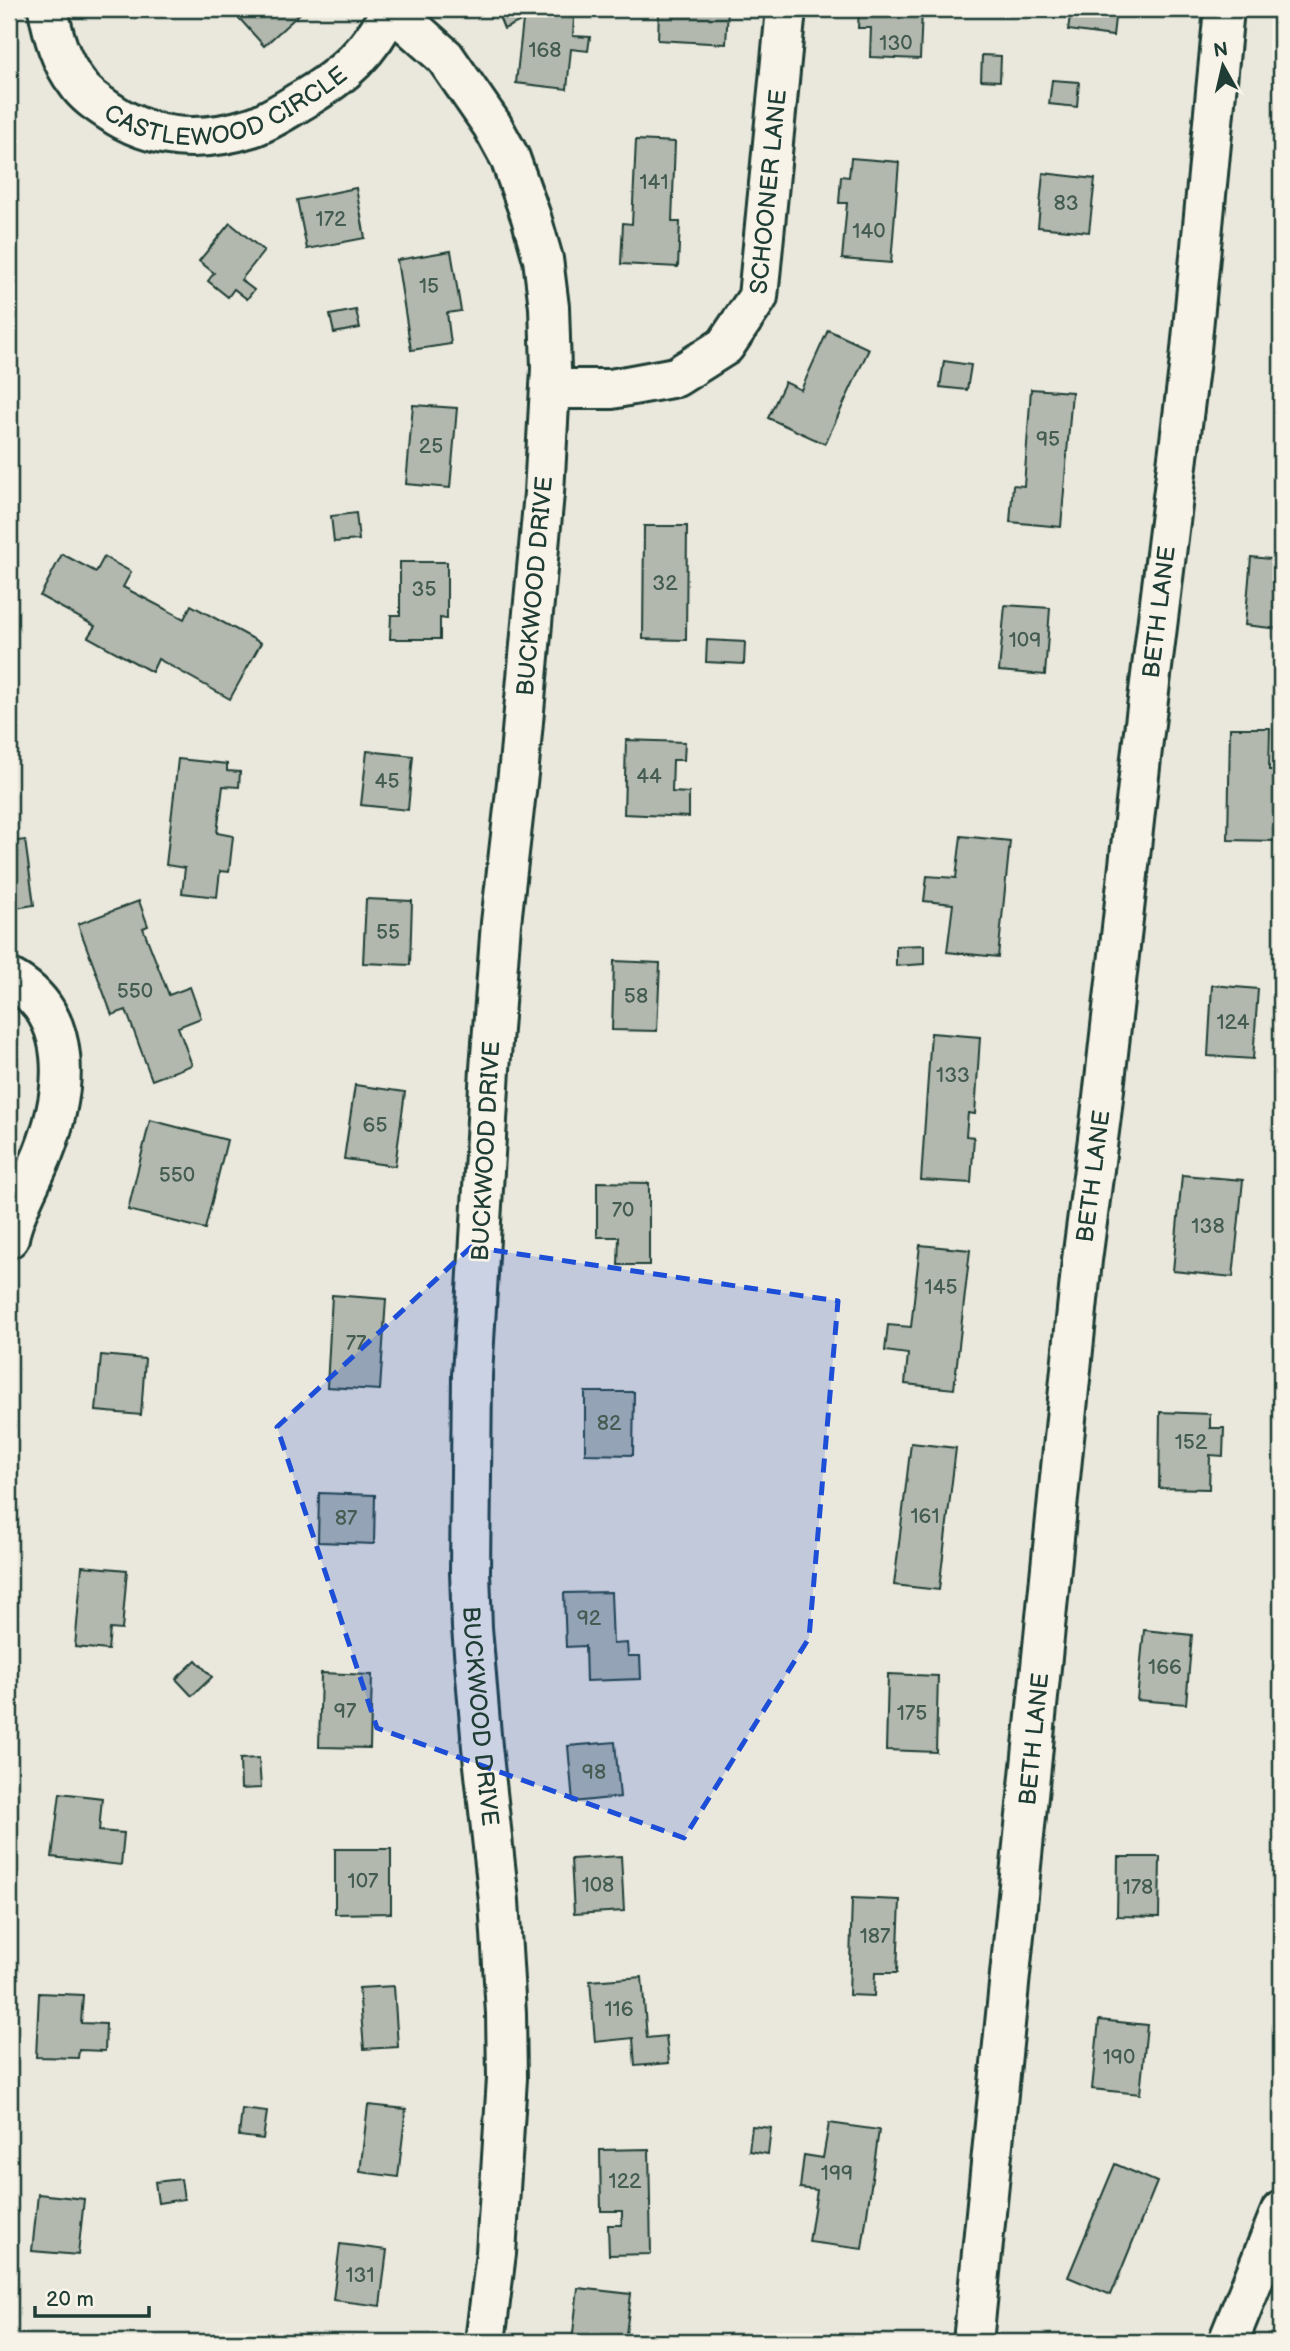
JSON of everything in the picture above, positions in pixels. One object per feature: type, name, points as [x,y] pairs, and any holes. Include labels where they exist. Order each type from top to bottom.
[{"type":"street","name":"CASTLEWOOD CIRCLE","points":[[48,9],[52,33],[64,63],[92,100],[120,119],[148,132],[187,138],[206,138],[253,127],[288,109],[345,72],[380,32],[391,9]]},
{"type":"street","name":"BUCKWOOD DRIVE","points":[[391,9],[445,57],[492,125],[510,159],[531,217],[543,259],[549,307],[550,389],[544,493],[519,765],[501,923],[472,1375],[472,1628],[499,1901],[507,2078],[496,2253],[485,2342]]},
{"type":"street","name":"SCHOONER LANE","points":[[550,389],[611,389],[676,377],[725,346],[758,297],[786,9]]},
{"type":"street","name":"BETH LANE","points":[[973,2342],[1082,1260],[1190,360],[1224,9]]},
{"type":"street","points":[[9,978],[35,995],[45,1008],[54,1024],[60,1058],[59,1101],[53,1125],[9,1235]]},
{"type":"street","points":[[1228,2342],[1281,2211]]},
{"type":"highlighted area","points":[[471,1247],[838,1301],[809,1638],[684,1838],[377,1728],[277,1427]]},
{"type":"building","points":[[231,9],[305,9],[264,46]]},
{"type":"building","points":[[496,9],[537,9],[538,13],[574,18],[573,36],[590,37],[588,51],[571,49],[567,89],[516,83],[523,20],[504,29]]},
{"type":"building","points":[[659,9],[728,9],[726,44],[658,40]]},
{"type":"building","points":[[859,9],[922,9],[920,59],[870,57],[871,28],[858,28]]},
{"type":"building","points":[[1071,9],[1116,9],[1113,36],[1068,30]]},
{"type":"building","points":[[982,55],[1001,56],[1000,81],[981,80]]},
{"type":"building","points":[[1052,80],[1079,82],[1077,107],[1049,104]]},
{"type":"building","points":[[636,140],[675,142],[672,222],[680,222],[678,267],[621,264],[623,223],[632,224]]},
{"type":"building","points":[[851,158],[899,162],[891,263],[842,259],[847,203],[839,203],[841,176],[849,177]]},
{"type":"building","points":[[1043,173],[1095,179],[1089,232],[1038,227]]},
{"type":"building","points":[[356,188],[365,238],[307,249],[297,200]]},
{"type":"building","points":[[230,223],[264,251],[241,280],[254,290],[247,299],[234,289],[228,297],[208,281],[214,273],[199,261]]},
{"type":"building","points":[[451,251],[461,311],[447,313],[451,344],[411,350],[397,260]]},
{"type":"building","points":[[356,310],[360,328],[334,333],[330,315]]},
{"type":"building","points":[[828,330],[869,349],[825,444],[768,418],[785,382],[801,390]]},
{"type":"building","points":[[944,361],[971,365],[967,390],[940,387]]},
{"type":"building","points":[[1031,389],[1072,392],[1061,527],[1010,522],[1013,485],[1024,486]]},
{"type":"building","points":[[413,405],[457,408],[450,488],[406,484]]},
{"type":"building","points":[[356,513],[359,540],[334,542],[331,516]]},
{"type":"building","points":[[644,526],[687,526],[686,640],[643,639]]},
{"type":"building","points":[[62,554],[96,572],[104,557],[131,572],[123,587],[184,619],[191,605],[261,643],[230,699],[158,659],[152,672],[88,637],[95,626],[40,596]]},
{"type":"building","points":[[1251,557],[1281,560],[1281,629],[1245,625]]},
{"type":"building","points":[[400,562],[447,562],[447,619],[440,618],[440,639],[390,639],[391,615],[400,615]]},
{"type":"building","points":[[1005,605],[1050,608],[1045,675],[999,671]]},
{"type":"building","points":[[707,640],[745,642],[744,664],[706,662]]},
{"type":"building","points":[[1230,728],[1270,728],[1269,770],[1276,770],[1275,841],[1228,840]]},
{"type":"building","points":[[626,740],[685,742],[684,760],[673,760],[672,792],[689,793],[689,817],[624,814]]},
{"type":"building","points":[[367,751],[413,756],[408,810],[361,805]]},
{"type":"building","points":[[178,759],[227,764],[227,771],[240,772],[239,787],[223,786],[217,833],[233,836],[229,872],[220,871],[217,897],[182,893],[185,868],[166,865]]},
{"type":"building","points":[[961,836],[1010,841],[998,957],[947,952],[953,904],[924,901],[927,876],[956,878]]},
{"type":"building","points":[[25,840],[34,905],[9,909],[9,842]]},
{"type":"building","points":[[366,899],[412,901],[410,965],[363,963]]},
{"type":"building","points":[[139,901],[148,926],[143,928],[169,995],[190,987],[201,1018],[178,1027],[192,1065],[152,1080],[126,1010],[112,1015],[78,924]]},
{"type":"building","points":[[924,945],[924,964],[896,966],[896,946]]},
{"type":"building","points":[[614,961],[660,963],[657,1031],[612,1030]]},
{"type":"building","points":[[1212,985],[1258,989],[1253,1059],[1208,1056]]},
{"type":"building","points":[[931,1033],[980,1037],[975,1114],[968,1113],[966,1136],[974,1137],[971,1183],[921,1180]]},
{"type":"building","points":[[355,1085],[405,1092],[395,1166],[344,1159]]},
{"type":"building","points":[[150,1120],[227,1140],[205,1229],[128,1210]]},
{"type":"building","points":[[1182,1175],[1243,1180],[1233,1277],[1173,1271]]},
{"type":"building","points":[[597,1182],[649,1183],[649,1265],[618,1265],[619,1237],[597,1237]]},
{"type":"building","points":[[920,1245],[970,1250],[954,1389],[905,1384],[908,1354],[885,1351],[888,1325],[911,1327]]},
{"type":"building","points":[[332,1295],[386,1299],[380,1390],[327,1387]]},
{"type":"building","points":[[101,1355],[145,1359],[141,1415],[96,1411]]},
{"type":"building","points":[[585,1392],[634,1392],[633,1455],[585,1454]]},
{"type":"building","points":[[1160,1412],[1210,1414],[1210,1428],[1224,1428],[1223,1456],[1210,1455],[1209,1489],[1159,1488]]},
{"type":"building","points":[[911,1443],[956,1448],[939,1590],[894,1585]]},
{"type":"building","points":[[319,1493],[375,1495],[374,1544],[318,1542]]},
{"type":"building","points":[[82,1566],[127,1570],[122,1630],[110,1629],[108,1650],[75,1647]]},
{"type":"building","points":[[611,1592],[613,1644],[627,1643],[628,1656],[640,1656],[641,1679],[586,1681],[585,1646],[566,1647],[564,1593]]},
{"type":"building","points":[[1144,1630],[1192,1635],[1186,1704],[1137,1700]]},
{"type":"building","points":[[196,1660],[212,1677],[192,1696],[176,1679]]},
{"type":"building","points":[[321,1673],[372,1675],[370,1748],[319,1747]]},
{"type":"building","points":[[888,1674],[938,1676],[936,1752],[886,1750]]},
{"type":"building","points":[[615,1742],[620,1797],[573,1802],[568,1746]]},
{"type":"building","points":[[259,1758],[261,1788],[241,1789],[240,1759]]},
{"type":"building","points":[[60,1793],[102,1798],[99,1831],[124,1833],[121,1865],[52,1857]]},
{"type":"building","points":[[335,1849],[391,1849],[391,1913],[335,1914]]},
{"type":"building","points":[[621,1856],[624,1911],[574,1914],[571,1859]]},
{"type":"building","points":[[1118,1857],[1160,1857],[1159,1917],[1117,1916]]},
{"type":"building","points":[[852,1898],[900,1900],[897,1973],[875,1973],[874,1996],[849,1995]]},
{"type":"building","points":[[642,1977],[647,2038],[666,2036],[669,2063],[635,2066],[633,2038],[595,2042],[590,1981]]},
{"type":"building","points":[[394,1986],[398,2047],[364,2049],[359,1988]]},
{"type":"building","points":[[39,1993],[83,1995],[81,2023],[106,2024],[105,2051],[79,2050],[78,2058],[36,2057]]},
{"type":"building","points":[[1099,2020],[1147,2025],[1140,2094],[1092,2089]]},
{"type":"building","points":[[368,2105],[406,2109],[398,2177],[360,2172]]},
{"type":"building","points":[[242,2109],[267,2112],[263,2139],[239,2136]]},
{"type":"building","points":[[829,2123],[879,2130],[862,2249],[809,2242],[817,2190],[800,2188],[804,2155],[823,2158]]},
{"type":"building","points":[[752,2126],[771,2128],[768,2154],[749,2151]]},
{"type":"building","points":[[649,2149],[651,2254],[609,2255],[608,2225],[622,2225],[622,2211],[601,2211],[600,2150]]},
{"type":"building","points":[[1115,2164],[1157,2182],[1111,2295],[1068,2277]]},
{"type":"building","points":[[181,2179],[184,2199],[158,2203],[155,2182]]},
{"type":"building","points":[[38,2194],[84,2199],[78,2255],[32,2251]]},
{"type":"building","points":[[340,2244],[387,2250],[380,2306],[333,2300]]},
{"type":"building","points":[[578,2288],[631,2294],[625,2342],[572,2342]]}]
